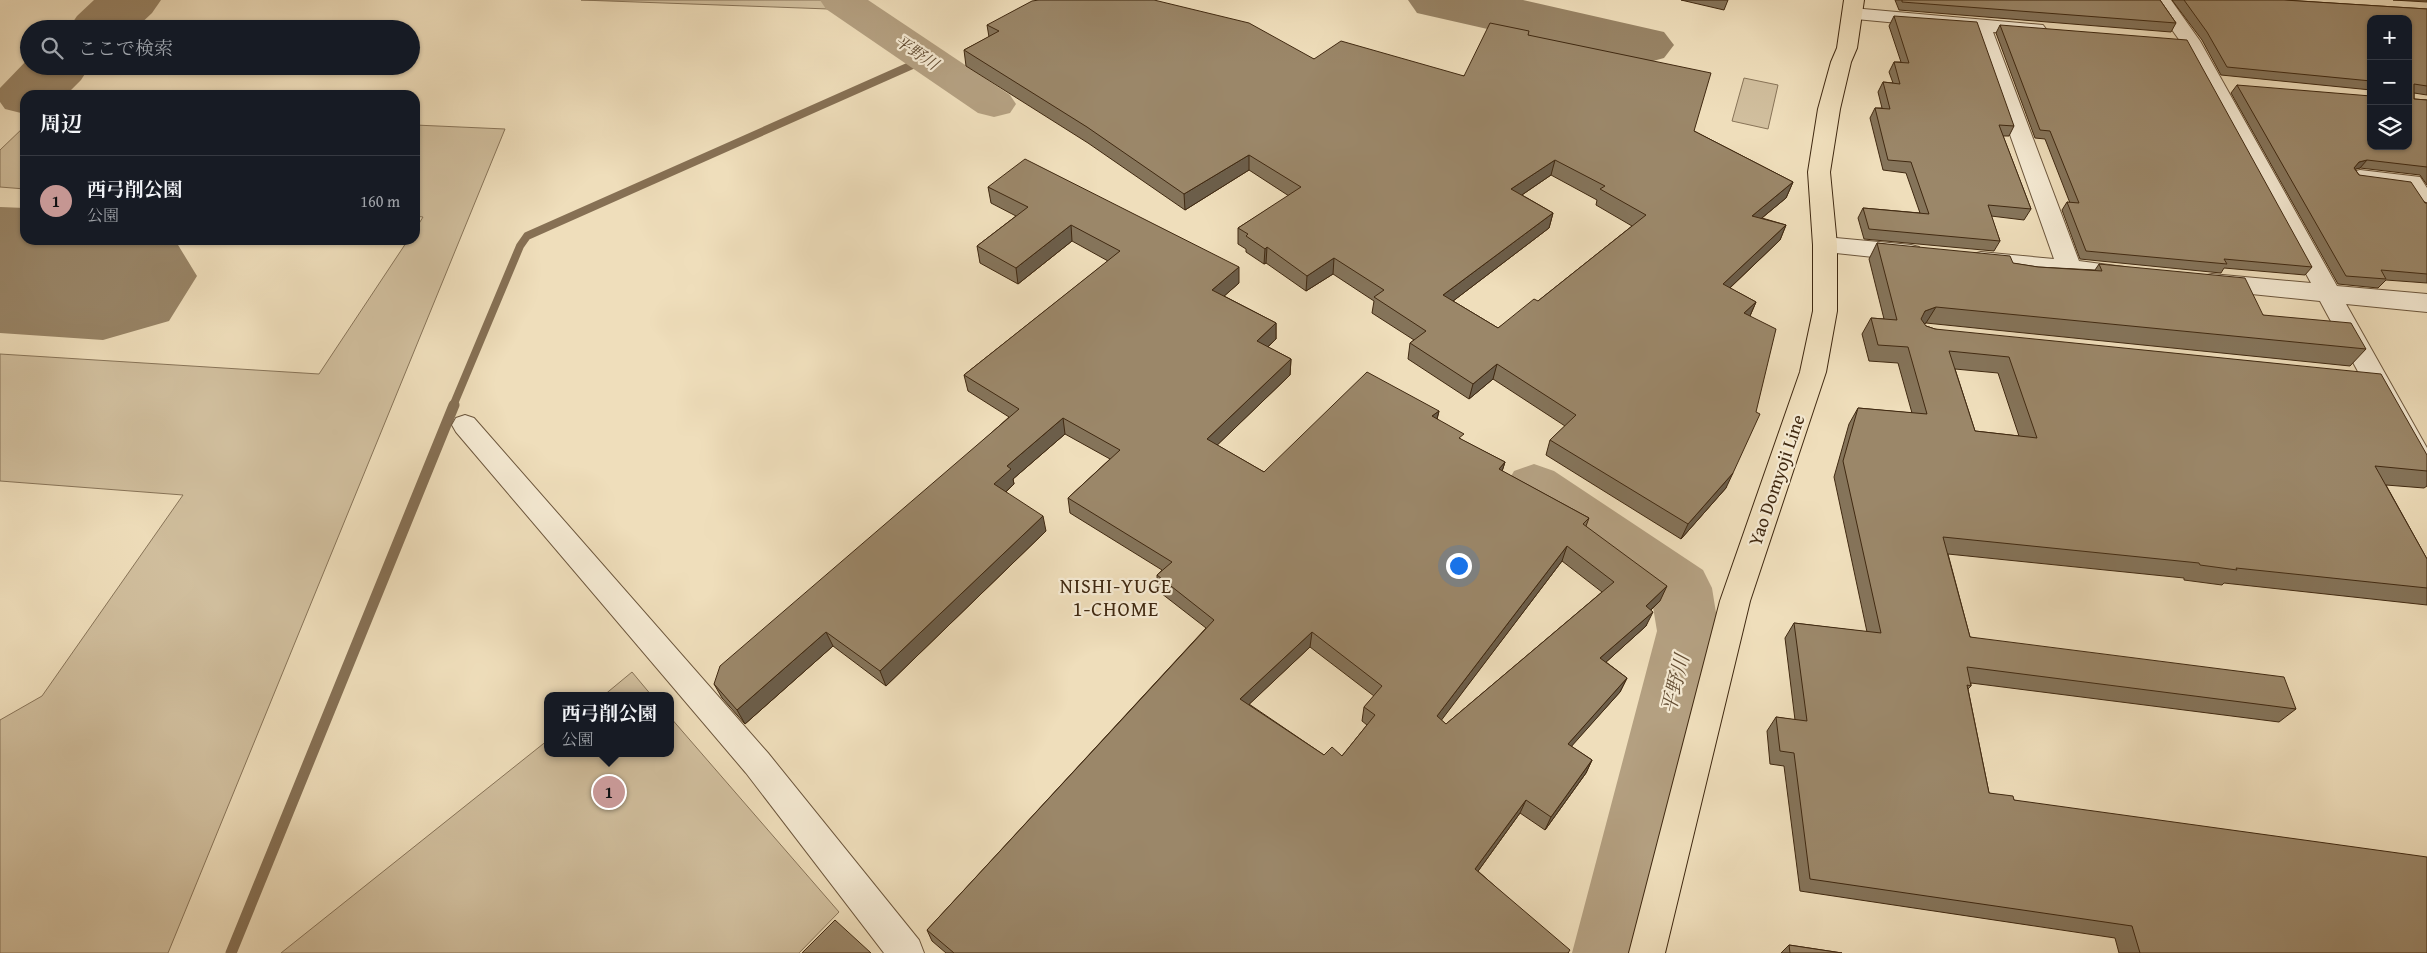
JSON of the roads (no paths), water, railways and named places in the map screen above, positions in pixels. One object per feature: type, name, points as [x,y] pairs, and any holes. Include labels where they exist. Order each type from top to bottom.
[{"type":"main road","name":"Yao Domyoji Line","points":[[1647,953],[1734,601],[1813,372],[1825,311],[1825,245],[1819,172],[1829,109],[1841,62],[1847,48],[1853,7]]},
{"type":"street","points":[[2161,0],[2180,40],[2223,84],[2330,294],[2427,473]]},
{"type":"street","points":[[1853,7],[1981,25],[2050,30]]},
{"type":"street","points":[[1981,25],[2070,269]]},
{"type":"street","points":[[2360,177],[2412,182],[2427,205]]},
{"type":"street","points":[[1825,245],[1933,255]]},
{"type":"street","points":[[1962,258],[2137,275]]},
{"type":"street","points":[[2195,280],[2427,303]]},
{"type":"street","points":[[2347,376],[2376,379]]},
{"type":"street","points":[[465,425],[757,763],[906,953]]},
{"type":"waterway","name":"平野川","points":[[840,0],[994,104]]},
{"type":"waterway","points":[[453,406],[520,246],[527,236],[928,58]]},
{"type":"waterway","points":[[231,953],[454,405]]},
{"type":"waterway","name":"平野川","points":[[1534,487],[1681,588],[1688,631],[1609,953]]},
{"type":"place","name":"西弓削公園","points":[[609,792]]},
{"type":"district","name":"NISHI-YUGE 1-CHOME","points":[[1116,598]]}]
